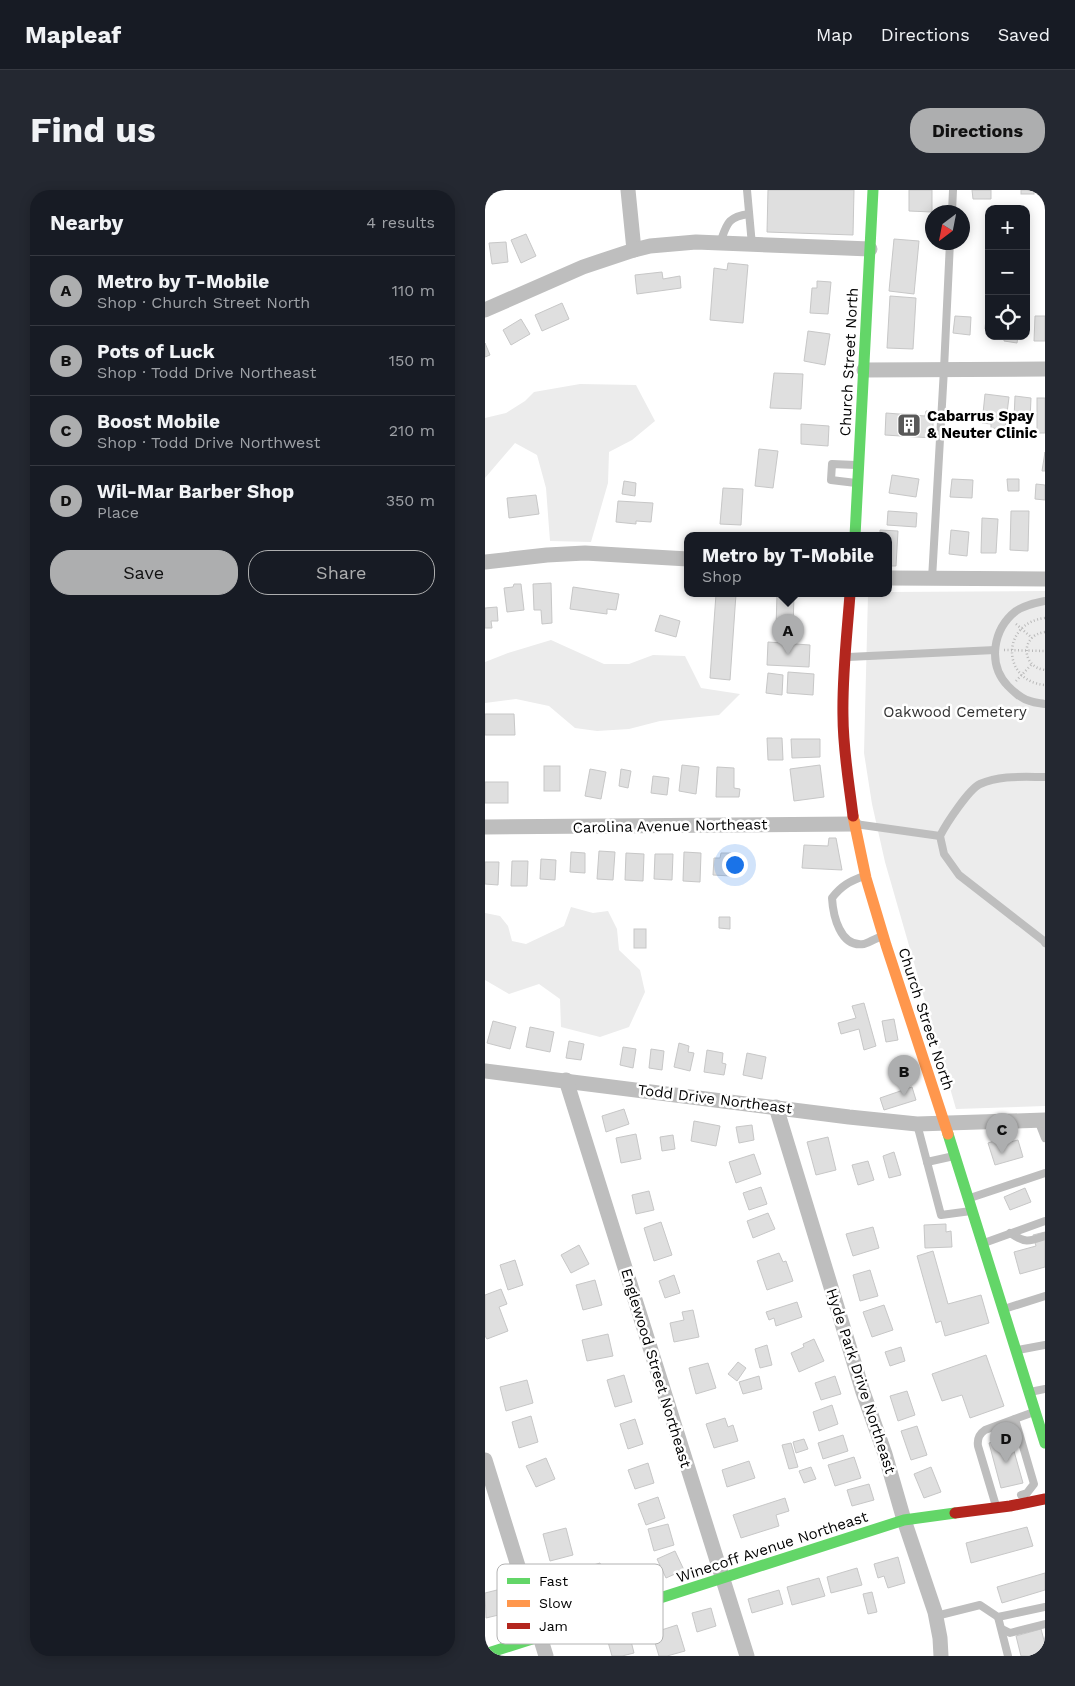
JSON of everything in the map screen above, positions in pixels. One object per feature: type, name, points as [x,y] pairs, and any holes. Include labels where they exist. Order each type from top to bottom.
[{"type":"main road","name":"Church Street North","points":[[855,532],[873,190]]},
{"type":"main road","name":"Church Street North","points":[[851,597],[843,719],[854,824],[866,876],[883,935],[1045,1440]]},
{"type":"main road","name":"Winecoff Avenue Northeast","points":[[663,1597],[904,1520],[998,1502],[1045,1499]]},
{"type":"main road","name":"Winecoff Avenue Northeast","points":[[485,1654],[516,1644]]},
{"type":"street","points":[[628,190],[633,250]]},
{"type":"street","points":[[485,310],[583,267],[650,246],[696,242],[870,249]]},
{"type":"street","points":[[864,370],[1045,369]]},
{"type":"street","points":[[485,562],[585,553],[684,559]]},
{"type":"street","points":[[892,578],[912,575],[932,579],[1045,579]]},
{"type":"street","name":"Carolina Avenue Northeast","points":[[485,828],[854,824]]},
{"type":"street","name":"Todd Drive Northeast","points":[[485,1071],[917,1124],[1041,1120]]},
{"type":"street","name":"Englewood Street Northeast","points":[[566,1080],[747,1656]]},
{"type":"street","name":"Hyde Park Drive Northeast","points":[[776,1107],[863,1392],[885,1454],[904,1520],[936,1616],[941,1638],[941,1656]]},
{"type":"street","points":[[485,1460],[518,1564]]},
{"type":"street","points":[[543,1644],[547,1656]]},
{"type":"lane","points":[[747,190],[752,245]]},
{"type":"lane","points":[[952,205],[953,190]]},
{"type":"lane","points":[[720,243],[729,221],[735,216],[749,214]]},
{"type":"lane","points":[[932,579],[950,250]]},
{"type":"lane","points":[[858,484],[831,480],[832,464],[859,466]]},
{"type":"lane","points":[[1045,601],[1032,603],[1017,610],[1009,617],[998,634],[995,650],[997,666],[1003,681],[1015,693],[1029,701],[1045,704]]},
{"type":"lane","points":[[846,657],[995,650]]},
{"type":"lane","points":[[1045,777],[1001,777],[978,785],[948,820],[940,836],[944,854],[959,875],[1045,942]]},
{"type":"lane","points":[[854,824],[940,836]]},
{"type":"lane","points":[[866,876],[849,882],[839,889],[832,898],[833,912],[840,931],[852,943],[864,944],[883,935]]},
{"type":"lane","points":[[1041,1120],[1045,1138]]},
{"type":"lane","points":[[917,1124],[941,1215],[972,1211]]},
{"type":"lane","points":[[927,1162],[955,1156]]},
{"type":"lane","points":[[969,1199],[1045,1173]]},
{"type":"lane","points":[[983,1243],[1045,1221]]},
{"type":"lane","points":[[1010,1233],[1022,1241],[1045,1236]]},
{"type":"lane","points":[[1003,1309],[1045,1296]]},
{"type":"lane","points":[[1016,1351],[1045,1345]]},
{"type":"lane","points":[[1029,1392],[1045,1390]]},
{"type":"lane","points":[[998,1502],[978,1446],[978,1437],[981,1432],[1035,1412]]},
{"type":"lane","points":[[1015,1419],[1034,1484],[1027,1493],[1016,1501]]},
{"type":"lane","points":[[936,1616],[980,1605],[998,1616],[1008,1656]]},
{"type":"lane","points":[[998,1616],[1045,1606]]},
{"type":"lane","points":[[1002,1629],[1010,1633],[1045,1624]]},
{"type":"path","points":[[1009,617],[1032,638]]},
{"type":"path","points":[[1045,618],[1036,618],[1021,628],[1014,638],[1012,650],[1014,664],[1022,675],[1031,682],[1045,685]]},
{"type":"path","points":[[1045,632],[1032,638],[1027,650],[1027,657],[1032,664],[1039,669],[1045,670]]},
{"type":"path","points":[[995,650],[1045,651]]},
{"type":"path","points":[[1009,687],[1032,664]]},
{"type":"green space","points":[[580,384],[636,385],[655,421],[632,440],[609,452],[608,483],[591,542],[550,541],[546,488],[537,455],[515,443],[485,478],[485,418],[506,413],[525,401],[534,392]]},
{"type":"green space","name":"Oakwood Cemetery","points":[[1045,591],[1045,1106],[956,1109],[885,862],[872,804],[864,753],[868,597],[892,597],[892,592]]},
{"type":"green space","points":[[551,640],[604,664],[629,664],[653,655],[685,656],[701,688],[740,694],[719,715],[660,721],[629,729],[597,731],[575,728],[549,706],[516,699],[485,703],[485,662]]},
{"type":"green space","points":[[571,907],[593,913],[608,911],[617,929],[619,950],[640,970],[645,992],[629,1027],[600,1037],[561,1027],[560,999],[539,984],[509,994],[485,980],[485,913],[500,916],[508,926],[512,941],[526,944],[564,926]]},
{"type":"building","points":[[768,190],[854,190],[853,235],[767,232]]},
{"type":"building","points":[[909,190],[932,190],[932,205],[925,205],[925,212],[909,211]]},
{"type":"building","points":[[972,190],[991,190],[991,199],[973,199]]},
{"type":"building","points":[[1021,190],[1034,190],[1034,194],[1021,194]]},
{"type":"building","points":[[526,234],[536,256],[521,263],[511,240]]},
{"type":"building","points":[[894,239],[919,241],[914,294],[889,291]]},
{"type":"building","points":[[506,242],[508,262],[492,264],[489,243]]},
{"type":"building","points":[[728,263],[748,265],[743,323],[710,320],[714,268],[727,270]]},
{"type":"building","points":[[662,272],[663,279],[680,276],[681,288],[637,294],[635,275]]},
{"type":"building","points":[[817,281],[831,282],[828,314],[810,313],[812,288],[817,288]]},
{"type":"building","points":[[890,296],[916,298],[913,349],[887,348]]},
{"type":"building","points":[[562,303],[569,319],[542,331],[535,315]]},
{"type":"building","points":[[955,316],[971,317],[970,335],[953,333]]},
{"type":"building","points":[[1035,316],[1045,316],[1045,341],[1034,341]]},
{"type":"building","points":[[521,319],[530,334],[511,345],[503,330]]},
{"type":"building","points":[[808,331],[830,334],[825,365],[804,361]]},
{"type":"building","points":[[1004,340],[1017,340],[1017,343]]},
{"type":"building","points":[[485,343],[490,355],[485,357]]},
{"type":"building","points":[[774,373],[803,374],[801,409],[770,408]]},
{"type":"building","points":[[985,394],[1009,397],[1005,429],[991,428],[991,424],[982,423]]},
{"type":"building","points":[[1015,396],[1031,398],[1030,420],[1014,419]]},
{"type":"building","points":[[1037,398],[1045,398],[1045,433],[1037,433]]},
{"type":"building","name":"Cabarrus Spay & Neuter Clinic","points":[[926,411],[933,411],[933,438],[885,435],[886,413],[925,416]]},
{"type":"building","points":[[801,424],[829,426],[828,446],[801,444]]},
{"type":"building","points":[[759,449],[778,451],[773,488],[755,486]]},
{"type":"building","points":[[1045,452],[1045,471],[1042,471]]},
{"type":"building","points":[[892,475],[919,479],[916,497],[889,493]]},
{"type":"building","points":[[952,479],[973,480],[972,498],[950,497]]},
{"type":"building","points":[[1007,479],[1019,479],[1019,491],[1008,491]]},
{"type":"building","points":[[624,481],[636,483],[635,496],[622,494]]},
{"type":"building","points":[[1036,484],[1045,485],[1045,500],[1035,499]]},
{"type":"building","points":[[723,488],[743,489],[741,525],[720,524]]},
{"type":"building","points":[[536,495],[539,514],[509,518],[507,498]]},
{"type":"building","points":[[618,501],[653,503],[651,522],[636,521],[636,524],[616,522]]},
{"type":"building","points":[[888,511],[917,513],[916,527],[887,525]]},
{"type":"building","points":[[1011,511],[1029,511],[1028,551],[1010,550]]},
{"type":"building","points":[[982,518],[998,519],[996,553],[981,553]]},
{"type":"building","points":[[880,530],[898,531],[896,566],[892,566],[892,532],[880,532]]},
{"type":"building","points":[[951,530],[969,532],[967,556],[949,554]]},
{"type":"building","points":[[551,583],[552,623],[542,624],[541,610],[534,610],[533,584]]},
{"type":"building","points":[[514,584],[521,584],[524,610],[507,612],[504,588],[513,587]]},
{"type":"building","points":[[573,587],[619,594],[616,610],[607,609],[607,614],[570,609]]},
{"type":"building","points":[[716,597],[736,597],[730,680],[710,678]]},
{"type":"building","points":[[777,597],[794,597],[793,629],[776,628]]},
{"type":"building","points":[[497,607],[498,621],[491,621],[492,628],[485,628],[485,608]]},
{"type":"building","points":[[660,615],[680,621],[676,637],[655,631]]},
{"type":"building","points":[[768,642],[810,645],[809,667],[767,665]]},
{"type":"building","points":[[788,672],[814,674],[813,695],[787,693]]},
{"type":"building","points":[[768,673],[783,675],[782,695],[766,693]]},
{"type":"building","points":[[485,714],[514,714],[515,735],[485,735]]},
{"type":"building","points":[[767,738],[782,738],[783,760],[768,760]]},
{"type":"building","points":[[791,739],[820,739],[820,757],[792,758]]},
{"type":"building","points":[[682,765],[699,767],[696,794],[679,791]]},
{"type":"building","points":[[820,765],[824,797],[794,801],[790,769]]},
{"type":"building","points":[[544,766],[560,766],[560,791],[544,791]]},
{"type":"building","points":[[717,767],[734,768],[734,788],[740,789],[739,797],[716,797]]},
{"type":"building","points":[[590,769],[606,772],[601,799],[585,796]]},
{"type":"building","points":[[621,769],[631,771],[628,788],[619,786]]},
{"type":"building","points":[[653,776],[669,778],[667,795],[651,793]]},
{"type":"building","points":[[485,782],[508,782],[508,803],[485,803]]},
{"type":"building","points":[[829,838],[836,838],[842,870],[802,868],[804,845],[828,846]]},
{"type":"building","points":[[599,851],[615,852],[613,880],[597,879]]},
{"type":"building","points":[[571,852],[585,853],[585,873],[570,872]]},
{"type":"building","points":[[684,852],[701,853],[700,882],[683,881]]},
{"type":"building","points":[[626,853],[644,854],[643,881],[625,880]]},
{"type":"building","points":[[721,853],[731,853],[731,876],[713,875],[714,858],[720,858]]},
{"type":"building","points":[[655,854],[673,854],[672,880],[654,879]]},
{"type":"building","points":[[541,859],[556,860],[555,880],[540,879]]},
{"type":"building","points":[[512,861],[528,861],[527,886],[511,886]]},
{"type":"building","points":[[485,862],[499,862],[498,885],[485,884]]},
{"type":"building","points":[[719,917],[730,917],[730,929],[719,928]]},
{"type":"building","points":[[634,929],[646,929],[646,948],[634,948]]},
{"type":"building","points":[[864,1003],[876,1046],[864,1050],[859,1029],[841,1034],[838,1023],[856,1018],[852,1006]]},
{"type":"building","points":[[894,1019],[898,1040],[886,1042],[882,1021]]},
{"type":"building","points":[[493,1021],[516,1027],[510,1049],[487,1043]]},
{"type":"building","points":[[530,1027],[554,1032],[550,1052],[526,1047]]},
{"type":"building","points":[[569,1041],[584,1044],[581,1060],[566,1058]]},
{"type":"building","points":[[679,1043],[689,1046],[688,1052],[694,1053],[690,1071],[674,1067]]},
{"type":"building","points":[[623,1047],[636,1049],[633,1068],[620,1065]]},
{"type":"building","points":[[651,1049],[664,1051],[662,1070],[649,1068]]},
{"type":"building","points":[[707,1050],[723,1053],[722,1063],[726,1064],[724,1075],[704,1072]]},
{"type":"building","points":[[747,1053],[766,1057],[762,1079],[743,1075]]},
{"type":"building","points":[[912,1087],[916,1100],[884,1110],[880,1098]]},
{"type":"building","points":[[624,1109],[629,1124],[606,1132],[602,1116]]},
{"type":"building","points":[[694,1121],[720,1126],[716,1146],[691,1141]]},
{"type":"building","points":[[752,1125],[754,1140],[739,1143],[736,1127]]},
{"type":"building","points":[[636,1134],[641,1159],[621,1163],[616,1138]]},
{"type":"building","points":[[673,1135],[675,1149],[662,1151],[660,1137]]},
{"type":"building","points":[[828,1137],[836,1170],[816,1175],[807,1142]]},
{"type":"building","points":[[1005,1138],[1006,1143],[1018,1140],[1023,1157],[995,1165],[988,1143]]},
{"type":"building","points":[[894,1152],[901,1175],[889,1178],[883,1156]]},
{"type":"building","points":[[754,1154],[761,1174],[736,1183],[729,1162]]},
{"type":"building","points":[[868,1161],[874,1180],[858,1185],[852,1165]]},
{"type":"building","points":[[761,1187],[767,1204],[749,1210],[743,1193]]},
{"type":"building","points":[[1025,1188],[1031,1202],[1010,1210],[1004,1197]]},
{"type":"building","points":[[649,1191],[654,1210],[636,1214],[632,1195]]},
{"type":"building","points":[[768,1213],[775,1229],[753,1238],[747,1221]]},
{"type":"building","points":[[661,1222],[672,1255],[654,1261],[644,1228]]},
{"type":"building","points":[[946,1224],[946,1232],[951,1231],[952,1247],[925,1248],[924,1225]]},
{"type":"building","points":[[873,1227],[879,1248],[853,1256],[846,1234]]},
{"type":"building","points":[[1045,1232],[1045,1267],[1020,1274],[1014,1252],[1036,1246],[1033,1235]]},
{"type":"building","points":[[579,1245],[589,1264],[571,1273],[561,1255]]},
{"type":"building","points":[[933,1251],[948,1304],[981,1295],[989,1323],[945,1336],[941,1321],[936,1323],[917,1256]]},
{"type":"building","points":[[779,1253],[783,1262],[786,1261],[793,1281],[767,1290],[757,1261]]},
{"type":"building","points":[[515,1260],[523,1285],[508,1290],[500,1265]]},
{"type":"building","points":[[870,1270],[878,1296],[860,1301],[853,1275]]},
{"type":"building","points":[[674,1275],[680,1293],[665,1298],[659,1281]]},
{"type":"building","points":[[595,1280],[602,1305],[583,1310],[576,1285]]},
{"type":"building","points":[[501,1289],[507,1304],[499,1307],[508,1331],[487,1339],[485,1336],[485,1295]]},
{"type":"building","points":[[797,1302],[802,1317],[776,1326],[774,1318],[769,1320],[766,1312]]},
{"type":"building","points":[[884,1305],[893,1330],[872,1337],[863,1312]]},
{"type":"building","points":[[693,1310],[699,1337],[674,1342],[670,1323],[684,1320],[682,1312]]},
{"type":"building","points":[[608,1334],[613,1356],[587,1361],[582,1340]]},
{"type":"building","points":[[814,1339],[824,1361],[799,1372],[791,1353],[804,1347],[803,1344]]},
{"type":"building","points":[[767,1345],[772,1365],[760,1368],[755,1349]]},
{"type":"building","points":[[901,1347],[905,1361],[890,1366],[885,1352]]},
{"type":"building","points":[[986,1355],[1004,1406],[970,1418],[962,1395],[942,1401],[932,1374]]},
{"type":"building","points":[[738,1362],[746,1368],[737,1381],[728,1374]]},
{"type":"building","points":[[708,1363],[716,1388],[696,1394],[689,1368]]},
{"type":"building","points":[[624,1375],[632,1402],[615,1407],[607,1380]]},
{"type":"building","points":[[759,1376],[762,1389],[743,1394],[739,1382]]},
{"type":"building","points":[[835,1376],[841,1394],[821,1400],[815,1383]]},
{"type":"building","points":[[527,1380],[533,1403],[506,1411],[500,1387]]},
{"type":"building","points":[[907,1391],[915,1415],[898,1421],[890,1396]]},
{"type":"building","points":[[832,1405],[838,1424],[819,1431],[813,1412]]},
{"type":"building","points":[[531,1416],[538,1442],[519,1448],[512,1422]]},
{"type":"building","points":[[725,1418],[728,1427],[733,1425],[738,1441],[714,1448],[706,1424]]},
{"type":"building","points":[[635,1419],[643,1444],[628,1449],[620,1424]]},
{"type":"building","points":[[917,1426],[927,1455],[911,1460],[901,1431]]},
{"type":"building","points":[[843,1435],[848,1451],[823,1459],[818,1443]]},
{"type":"building","points":[[1010,1437],[1023,1483],[1001,1488],[989,1443]]},
{"type":"building","points":[[804,1439],[808,1449],[796,1453],[793,1442]]},
{"type":"building","points":[[791,1443],[798,1467],[789,1469],[782,1445]]},
{"type":"building","points":[[854,1457],[861,1478],[835,1486],[828,1465]]},
{"type":"building","points":[[546,1458],[555,1479],[536,1487],[526,1466]]},
{"type":"building","points":[[749,1461],[755,1478],[727,1487],[722,1470]]},
{"type":"building","points":[[648,1463],[654,1483],[635,1489],[628,1470]]},
{"type":"building","points":[[811,1467],[816,1479],[804,1483],[799,1471]]},
{"type":"building","points":[[931,1467],[941,1492],[924,1498],[914,1474]]},
{"type":"building","points":[[869,1484],[874,1500],[852,1506],[847,1490]]},
{"type":"building","points":[[658,1497],[665,1518],[646,1525],[638,1504]]},
{"type":"building","points":[[785,1498],[789,1511],[776,1515],[779,1526],[741,1538],[733,1515]]},
{"type":"building","points":[[668,1524],[674,1545],[654,1551],[648,1529]]},
{"type":"building","points":[[1027,1527],[1033,1546],[971,1563],[966,1543]]},
{"type":"building","points":[[566,1528],[573,1555],[550,1561],[543,1534]]},
{"type":"building","points":[[675,1551],[684,1570],[666,1578],[663,1572],[663,1564],[659,1564],[657,1559]]},
{"type":"building","points":[[898,1557],[905,1583],[888,1588],[884,1576],[878,1578],[874,1564]]},
{"type":"building","points":[[857,1568],[862,1585],[831,1593],[827,1577]]},
{"type":"building","points":[[1045,1573],[1045,1590],[1002,1603],[997,1587]]},
{"type":"building","points":[[819,1578],[825,1596],[792,1605],[787,1587]]},
{"type":"building","points":[[497,1590],[497,1615],[486,1618],[485,1593]]},
{"type":"building","points":[[779,1590],[783,1604],[752,1613],[748,1599]]},
{"type":"building","points":[[872,1592],[877,1612],[868,1614],[863,1594]]},
{"type":"building","points":[[711,1608],[716,1626],[697,1632],[692,1613]]},
{"type":"building","points":[[677,1625],[685,1651],[667,1656],[659,1656],[655,1644],[663,1644],[663,1629]]},
{"type":"building","points":[[1041,1629],[1045,1644],[1045,1656],[1021,1656],[1016,1636]]},
{"type":"building","points":[[609,1644],[632,1644],[634,1653],[612,1656]]},
{"type":"traffic: fast","points":[[855,532],[873,190]]},
{"type":"traffic: fast","points":[[948,1134],[1045,1443]]},
{"type":"traffic: fast","points":[[663,1597],[904,1520],[955,1513]]},
{"type":"traffic: fast","points":[[485,1654],[516,1644]]},
{"type":"traffic: slow","points":[[853,816],[866,878],[886,945],[948,1134]]},
{"type":"traffic: jam","points":[[850,597],[844,671],[843,729],[853,816]]},
{"type":"traffic: jam","points":[[955,1513],[1010,1506],[1045,1499]]},
{"type":"place","name":"Cabarrus Spay & Neuter Clinic","points":[[909,425]]},
{"type":"place","name":"Metro by T-Mobile","points":[[788,655]]},
{"type":"place","name":"Pots of Luck","points":[[904,1096]]},
{"type":"place","name":"Boost Mobile","points":[[1002,1154]]},
{"type":"place","name":"Wil-Mar Barber Shop","points":[[1006,1463]]}]
